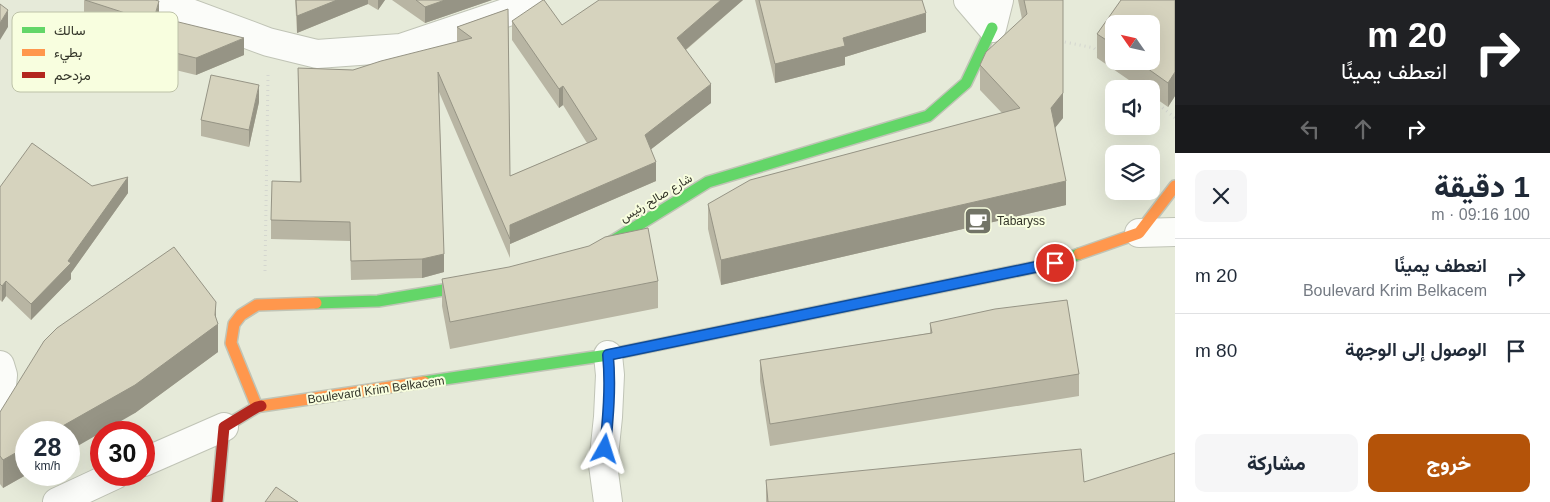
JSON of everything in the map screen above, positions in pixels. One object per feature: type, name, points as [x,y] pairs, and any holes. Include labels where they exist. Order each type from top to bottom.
[{"type":"street","points":[[155,0],[268,42],[317,54],[402,48],[511,11],[528,0]]},
{"type":"street","points":[[968,0],[992,28]]},
{"type":"street","points":[[992,28],[999,0]]},
{"type":"street","name":"شارع صالح رئيس","points":[[585,258],[708,182],[928,116],[966,83],[992,28]]},
{"type":"street","points":[[1139,233],[1175,186]]},
{"type":"street","points":[[1139,233],[1175,232]]},
{"type":"street","name":"Boulevard Krim Belkacem","points":[[224,427],[257,407],[608,355],[1055,263],[1139,233]]},
{"type":"street","points":[[257,407],[231,343],[234,322],[250,308],[265,305],[378,301],[495,281]]},
{"type":"street","points":[[608,355],[610,375],[603,465],[608,502]]},
{"type":"street","points":[[0,365],[3,375],[0,409]]},
{"type":"street","points":[[155,457],[224,427],[217,502]]},
{"type":"street","points":[[57,502],[91,486]]},
{"type":"path","points":[[1051,39],[1094,48],[1105,58]]},
{"type":"path","points":[[265,305],[268,42]]},
{"type":"path","points":[[1127,77],[1130,80]]},
{"type":"path","points":[[1160,106],[1175,118]]},
{"type":"building","points":[[85,0],[159,1],[156,12],[122,12]]},
{"type":"building","points":[[296,0],[337,0],[297,16]]},
{"type":"building","points":[[416,0],[445,0],[425,7]]},
{"type":"building","points":[[543,0],[562,25],[599,0],[721,0],[677,38],[711,84],[645,135],[656,162],[510,225],[510,239],[438,72],[444,254],[422,259],[351,261],[350,222],[271,220],[272,181],[301,182],[298,68],[353,70],[472,38],[457,27],[508,9],[510,176],[597,139],[563,86],[559,89],[512,21]]},
{"type":"building","points":[[759,0],[922,0],[926,13],[843,38],[845,46],[775,64]]},
{"type":"building","points":[[1024,0],[1063,0],[1063,93],[1051,108],[1066,181],[721,260],[708,204],[750,180],[1020,108],[980,65],[986,52],[1027,14]]},
{"type":"building","points":[[1121,0],[1175,0],[1175,72],[1168,83],[1150,70],[1160,70],[1160,15],[1110,15]]},
{"type":"building","points":[[0,4],[8,10],[0,23]]},
{"type":"building","points":[[178,22],[244,38],[196,58],[178,54]]},
{"type":"building","points":[[1105,23],[1105,39],[1097,34]]},
{"type":"building","points":[[211,75],[259,85],[249,130],[201,120]]},
{"type":"building","points":[[32,143],[92,186],[128,177],[68,261],[71,263],[31,304],[6,281],[2,286],[0,284],[0,187]]},
{"type":"building","points":[[648,228],[658,281],[450,322],[442,279],[509,267],[589,246],[605,237]]},
{"type":"building","points":[[174,247],[216,302],[215,315],[218,324],[135,385],[71,421],[15,421],[15,453],[3,460],[0,456],[0,412],[44,341],[57,328]]},
{"type":"building","points":[[1067,300],[1079,374],[770,424],[760,360],[932,333],[930,323],[995,309]]},
{"type":"building","points":[[1081,449],[1084,482],[1175,453],[1175,502],[768,502],[766,480]]},
{"type":"building","points":[[276,487],[298,502],[265,502]]},
{"type":"traffic: fast","points":[[595,252],[708,182],[928,116],[966,83],[992,28]]},
{"type":"traffic: fast","points":[[424,382],[608,355],[1055,263],[1079,254]]},
{"type":"traffic: fast","points":[[316,303],[378,301],[479,284]]},
{"type":"traffic: slow","points":[[1079,254],[1139,233],[1175,186]]},
{"type":"traffic: slow","points":[[257,407],[231,343],[234,324],[241,315],[257,305],[316,303]]},
{"type":"traffic: slow","points":[[261,406],[424,382]]},
{"type":"traffic: jam","points":[[217,502],[224,427],[261,406]]},
{"type":"place","name":"Tabaryss","points":[[978,221]]},
{"type":"route","points":[[605,449],[610,375],[608,355],[1055,263]]}]
